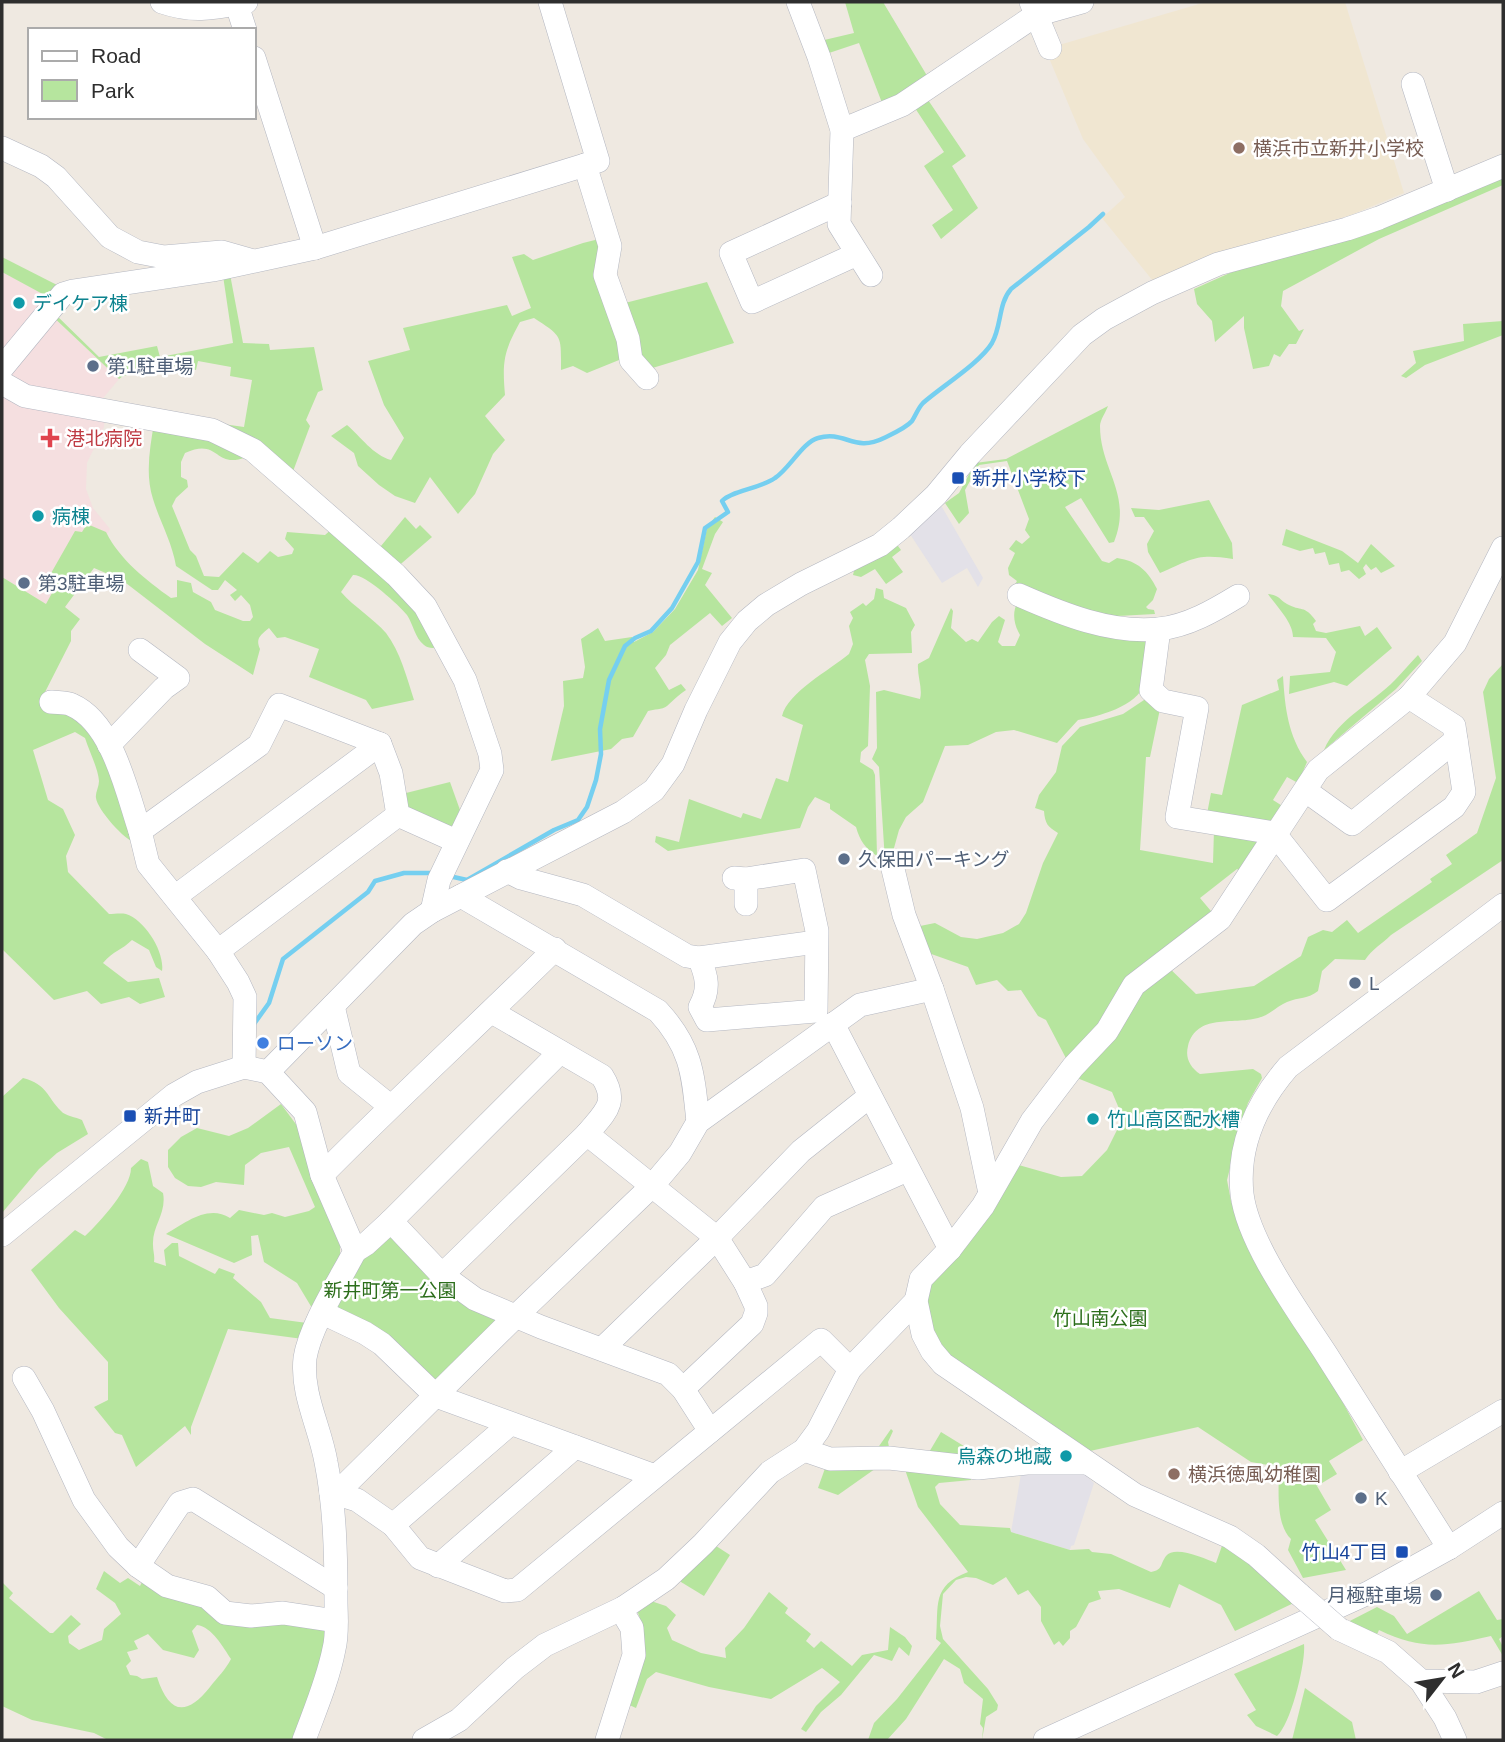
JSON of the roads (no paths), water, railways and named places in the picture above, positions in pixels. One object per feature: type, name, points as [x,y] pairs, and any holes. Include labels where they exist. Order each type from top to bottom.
[{"type":"street","points":[[162,2],[200,10],[239,2],[245,28]]},
{"type":"street","points":[[2,368],[63,294],[213,271],[315,248],[598,161],[550,2]]},
{"type":"street","points":[[798,2],[842,130],[839,224],[871,275]]},
{"type":"street","points":[[842,130],[902,105],[1033,8],[1082,2]]},
{"type":"street","points":[[1033,8],[1050,48]]},
{"type":"street","points":[[256,64],[315,248]]},
{"type":"street","points":[[1413,84],[1447,190]]},
{"type":"street","points":[[2,148],[41,166],[56,177],[110,237],[138,252],[164,257],[222,252],[253,261]]},
{"type":"street","points":[[585,165],[610,246],[605,275],[628,339],[631,360],[647,378]]},
{"type":"street","points":[[268,1072],[413,925],[432,911],[623,812],[654,790],[673,764],[730,642],[747,621],[801,584],[880,545],[901,528],[936,495],[970,454],[1082,335],[1127,306],[1218,264],[1347,229],[1494,170]]},
{"type":"street","points":[[840,203],[731,253],[752,302],[857,254]]},
{"type":"street","points":[[2,383],[25,396],[212,430],[253,450],[397,575],[425,606],[465,680],[490,754],[492,770],[439,880],[432,911]]},
{"type":"street","points":[[1455,1740],[1445,1718],[1421,1681],[1388,1652],[1339,1629],[1256,1555],[1230,1537],[1135,1496],[943,1364],[923,1334],[916,1301],[921,1279],[950,1249],[990,1193],[1032,1121],[1073,1067],[1107,1031],[1134,985],[1220,919],[1274,833],[1306,791],[1318,770],[1409,697],[1455,643],[1498,573],[1503,548]]},
{"type":"street","points":[[1019,596],[1064,615],[1122,628],[1159,629],[1211,612],[1238,596]]},
{"type":"street","points":[[1159,629],[1150,690],[1163,701],[1197,708],[1177,817],[1274,833],[1327,900],[1454,807],[1464,792],[1454,726],[1409,697]]},
{"type":"street","points":[[109,745],[164,688],[178,678],[140,650]]},
{"type":"street","points":[[51,702],[71,704],[86,714],[101,730],[140,831],[148,864],[218,951],[238,982],[245,997],[244,1066]]},
{"type":"street","points":[[140,831],[259,746],[279,705],[380,744],[391,772],[398,815]]},
{"type":"street","points":[[1306,791],[1352,824],[1456,740]]},
{"type":"street","points":[[176,896],[380,744]]},
{"type":"street","points":[[398,815],[456,841]]},
{"type":"street","points":[[218,951],[398,815]]},
{"type":"street","points":[[892,865],[904,915],[972,1108],[990,1193]]},
{"type":"street","points":[[699,958],[706,974],[707,994],[700,1007],[707,1020],[816,1011],[817,931],[804,870],[740,879],[746,904]]},
{"type":"street","points":[[507,872],[583,895],[687,956],[699,958],[816,942]]},
{"type":"street","points":[[461,896],[659,1011],[673,1027],[688,1054],[698,1122]]},
{"type":"street","points":[[1449,1548],[1255,1239],[1242,1193],[1244,1148],[1262,1101],[1288,1068],[1503,905]]},
{"type":"street","points":[[322,1175],[390,1105],[492,1012],[555,949]]},
{"type":"street","points":[[331,1492],[347,1483],[653,1185],[680,1153],[698,1122],[860,1005],[932,989]]},
{"type":"street","points":[[333,1006],[349,1073],[390,1105]]},
{"type":"street","points":[[442,1275],[587,1133],[603,1114],[611,1098],[610,1089],[602,1076],[492,1012]]},
{"type":"street","points":[[833,1024],[950,1249]]},
{"type":"street","points":[[304,1740],[335,1646],[336,1621],[331,1492],[326,1459],[305,1382],[308,1348],[355,1251],[391,1221],[560,1052]]},
{"type":"street","points":[[2,1235],[174,1095],[197,1082],[244,1066],[268,1072],[305,1112],[322,1175],[355,1251]]},
{"type":"street","points":[[602,1349],[717,1238],[801,1151],[870,1096]]},
{"type":"street","points":[[587,1133],[717,1238],[745,1282],[756,1306],[757,1313],[752,1324],[682,1389]]},
{"type":"street","points":[[745,1282],[765,1275],[824,1207],[907,1170]]},
{"type":"street","points":[[391,1221],[442,1275],[475,1299],[668,1374],[682,1389],[710,1431]]},
{"type":"street","points":[[424,1740],[459,1720],[515,1668],[545,1645],[624,1608],[666,1579],[703,1544],[770,1472],[804,1450],[818,1431],[850,1368],[916,1301]]},
{"type":"street","points":[[323,1313],[382,1344],[436,1396],[654,1476]]},
{"type":"street","points":[[331,1492],[357,1500],[393,1525],[420,1558],[505,1591],[517,1590],[821,1340],[850,1368]]},
{"type":"street","points":[[24,1378],[43,1411],[83,1500],[118,1547],[138,1566],[167,1586],[207,1597],[225,1613],[251,1616],[283,1613],[336,1621]]},
{"type":"street","points":[[1401,1472],[1503,1410]]},
{"type":"street","points":[[393,1525],[510,1424]]},
{"type":"street","points":[[438,1566],[575,1447]]},
{"type":"street","points":[[804,1450],[830,1459],[889,1458],[978,1468],[1027,1462],[1087,1463]]},
{"type":"street","points":[[138,1566],[180,1503],[193,1499],[336,1588]]},
{"type":"street","points":[[1045,1740],[1368,1593],[1449,1548],[1503,1513]]},
{"type":"street","points":[[607,1740],[634,1655],[632,1628],[623,1613],[624,1608]]},
{"type":"street","points":[[1421,1681],[1476,1682],[1503,1673]]},
{"type":"waterway","points":[[449,876],[467,880],[554,830],[578,820],[587,807],[596,780],[601,754],[600,729],[609,680],[625,646],[651,631],[672,608],[698,562],[705,528],[728,512],[722,501],[775,478],[812,440],[827,436],[857,442],[874,442],[906,426],[923,403],[970,367],[986,351],[995,336],[1004,301],[1011,289],[1103,214]]},
{"type":"waterway","points":[[254,1024],[269,1003],[283,959],[368,892],[375,881],[404,873],[434,873]]},
{"type":"place","name":"横浜市立新井小学校","points":[[1239,148]]},
{"type":"place","name":"デイケア棟","points":[[19,303]]},
{"type":"place","name":"第1駐車場","points":[[93,366]]},
{"type":"place","name":"港北病院","points":[[50,438]]},
{"type":"place","name":"新井小学校下","points":[[958,478]]},
{"type":"place","name":"病棟","points":[[38,516]]},
{"type":"place","name":"第3駐車場","points":[[24,583]]},
{"type":"place","name":"久保田パーキング","points":[[844,859]]},
{"type":"place","name":"L","points":[[1355,983]]},
{"type":"place","name":"ローソン","points":[[263,1043]]},
{"type":"place","name":"新井町","points":[[130,1116]]},
{"type":"place","name":"竹山高区配水槽","points":[[1093,1119]]},
{"type":"place","name":"烏森の地蔵","points":[[1066,1456]]},
{"type":"place","name":"横浜徳風幼稚園","points":[[1174,1474]]},
{"type":"place","name":"K","points":[[1361,1498]]},
{"type":"place","name":"竹山4丁目","points":[[1402,1552]]},
{"type":"place","name":"月極駐車場","points":[[1436,1595]]},
{"type":"park label","name":"新井町第一公園","points":[[390,1290]]},
{"type":"park label","name":"竹山南公園","points":[[1100,1318]]}]
